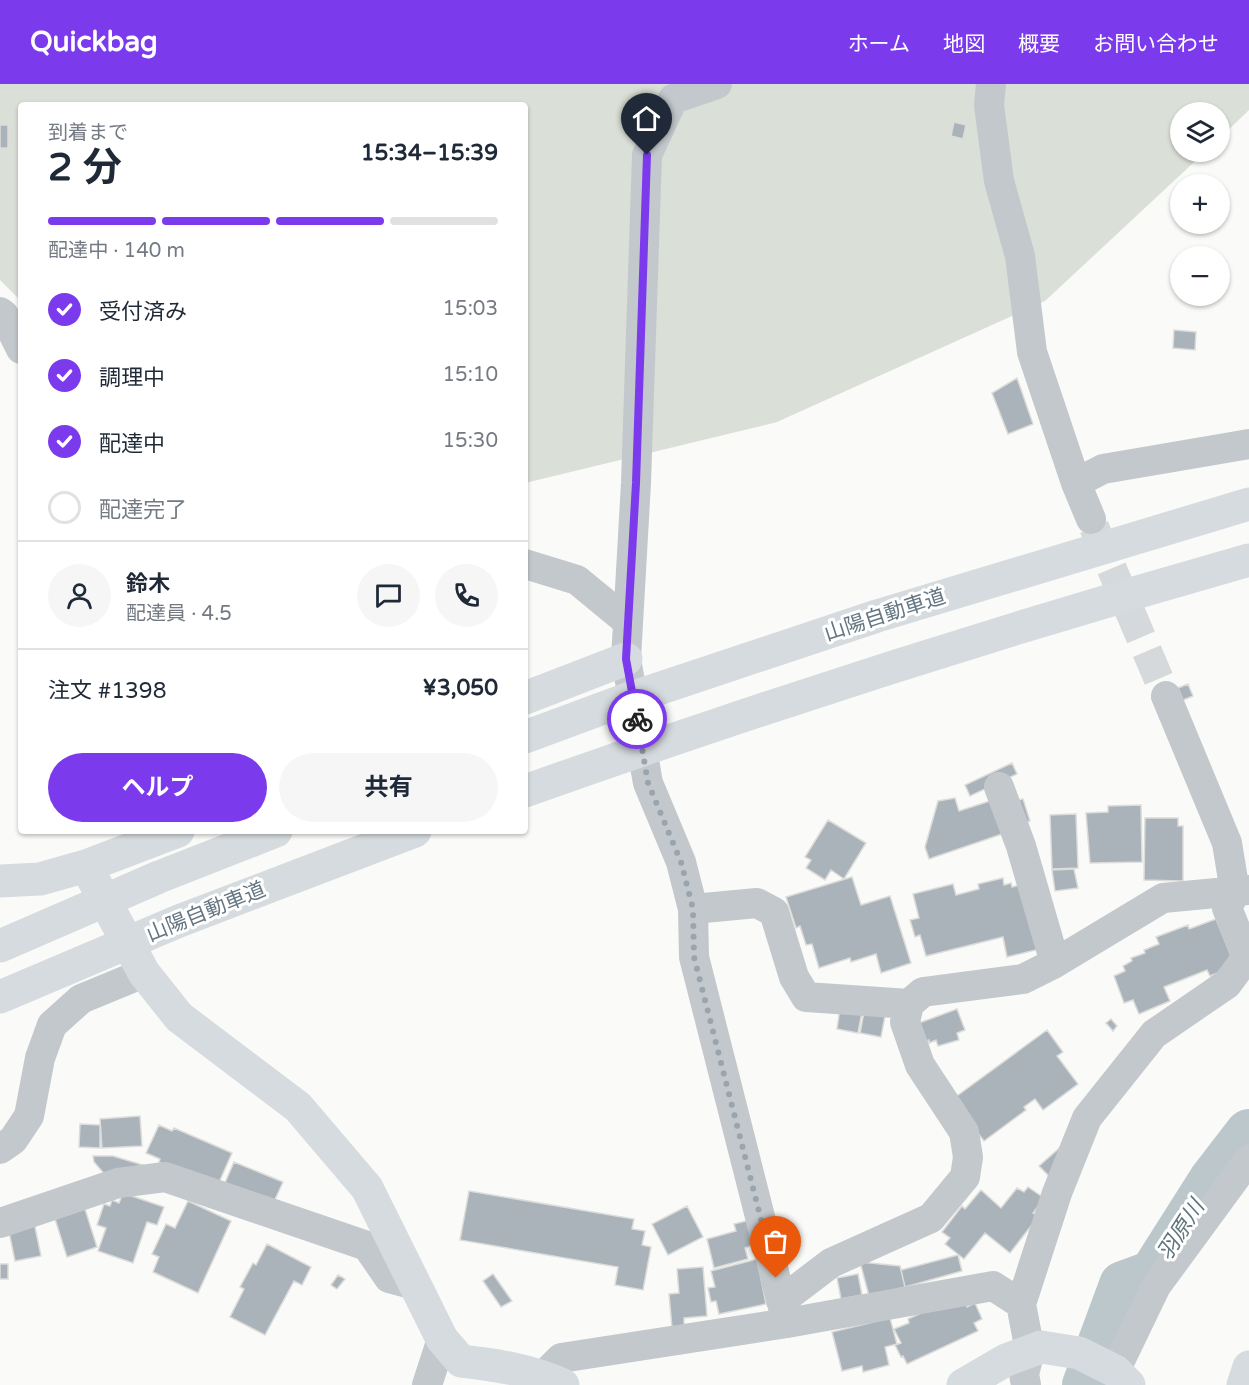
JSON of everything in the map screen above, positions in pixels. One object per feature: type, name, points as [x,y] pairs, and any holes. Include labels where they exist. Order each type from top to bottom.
[{"type":"main road","name":"山陽自動車道","points":[[528,736],[625,700],[877,616],[1249,504]]},
{"type":"main road","points":[[528,790],[657,744],[895,665],[1249,560]]},
{"type":"main road","points":[[528,697],[626,659]]},
{"type":"main road","points":[[0,881],[40,879],[86,866],[166,834]]},
{"type":"main road","points":[[0,946],[159,877],[268,834]]},
{"type":"main road","name":"山陽自動車道","points":[[0,997],[179,921],[407,834]]},
{"type":"main road","points":[[86,866],[144,973],[179,1017],[298,1107],[367,1188],[442,1339],[461,1361],[493,1365],[553,1380]]},
{"type":"main road","points":[[963,1385],[1006,1360],[1041,1347],[1079,1353],[1122,1378]]},
{"type":"main road","points":[[1243,1385],[1249,1367]]},
{"type":"street","points":[[717,84],[674,99],[647,155],[636,483],[626,659],[648,783],[681,862],[693,909],[694,957],[784,1312]]},
{"type":"street","points":[[992,84],[989,105],[999,181],[1020,256],[1032,352],[1076,483],[1091,519]]},
{"type":"street","points":[[0,312],[4,315],[18,343]]},
{"type":"street","points":[[1076,483],[1103,470],[1249,444]]},
{"type":"street","points":[[528,565],[577,580],[628,621]]},
{"type":"street","points":[[1166,696],[1227,843],[1242,891]]},
{"type":"street","points":[[999,788],[1021,846],[1055,963]]},
{"type":"street","points":[[784,1312],[831,1263],[930,1218],[965,1177],[968,1157],[964,1132],[920,1065],[905,1022],[909,1004],[923,992],[1023,978],[1055,963],[1163,898],[1242,891]]},
{"type":"street","points":[[1026,1385],[1024,1374],[1030,1351],[1021,1304],[1057,1193],[1086,1118],[1155,1034],[1227,984],[1247,957],[1227,908],[1242,891]]},
{"type":"street","points":[[693,909],[757,903],[774,912],[794,977],[806,997],[909,1004]]},
{"type":"street","points":[[0,1149],[14,1140],[29,1116],[40,1058],[52,1025],[81,999],[144,973]]},
{"type":"street","points":[[1122,1378],[1156,1286],[1249,1159]]},
{"type":"street","points":[[0,1223],[118,1184],[165,1177],[367,1246],[389,1278],[415,1285]]},
{"type":"street","points":[[553,1380],[561,1358],[784,1312],[993,1286],[1021,1304]]},
{"type":"street","points":[[427,1385],[442,1339]]},
{"type":"shaded area","points":[[0,84],[1249,84],[1249,110],[1230,128],[1230,102],[1170,102],[1170,162],[1194,162],[1181,174],[1170,174],[1170,185],[1045,301],[777,422],[528,482],[528,102],[18,102],[18,298],[0,280]]},
{"type":"building","points":[[954,122],[966,125],[963,139],[951,136]]},
{"type":"building","points":[[0,125],[8,125],[8,148],[0,148]]},
{"type":"building","points":[[1174,330],[1196,332],[1195,350],[1173,348]]},
{"type":"building","points":[[1017,378],[1033,424],[1008,434],[992,393]]},
{"type":"building","points":[[1188,684],[1193,696],[1183,700],[1178,688]]},
{"type":"building","points":[[1012,763],[1017,774],[970,796],[965,785]]},
{"type":"building","points":[[955,798],[959,811],[996,799],[1008,832],[929,859],[925,847],[938,801]]},
{"type":"building","points":[[1023,799],[1030,821],[1022,823],[1014,801]]},
{"type":"building","points":[[1141,805],[1142,862],[1090,863],[1086,813],[1108,812],[1108,806]]},
{"type":"building","points":[[1076,814],[1078,868],[1052,869],[1050,815]]},
{"type":"building","points":[[1145,818],[1178,818],[1178,826],[1183,826],[1183,881],[1144,880]]},
{"type":"building","points":[[828,820],[866,843],[844,879],[831,870],[825,880],[806,868],[811,860],[805,857]]},
{"type":"building","points":[[1074,869],[1078,888],[1055,891],[1052,870]]},
{"type":"building","points":[[852,877],[861,905],[890,896],[911,963],[881,973],[876,954],[851,962],[850,958],[819,968],[812,944],[806,945],[800,926],[796,928],[786,897]]},
{"type":"building","points":[[1003,878],[1004,885],[1011,883],[1012,887],[1024,884],[1040,949],[1007,957],[1003,937],[926,956],[920,935],[915,937],[910,920],[919,918],[913,894],[953,884],[956,895],[979,889],[978,884]]},
{"type":"building","points":[[1216,919],[1235,966],[1210,976],[1207,970],[1164,987],[1170,1001],[1139,1014],[1133,1000],[1124,1003],[1114,976],[1125,971],[1123,966],[1132,961],[1131,958],[1159,944],[1156,937],[1188,925],[1189,929]]},
{"type":"building","points":[[840,1008],[862,1012],[858,1033],[837,1029]]},
{"type":"building","points":[[957,1009],[965,1030],[957,1033],[959,1040],[938,1046],[936,1040],[929,1043],[929,1040],[926,1041],[919,1023]]},
{"type":"building","points":[[864,1012],[885,1016],[881,1037],[860,1033]]},
{"type":"building","points":[[1111,1019],[1117,1026],[1113,1031],[1106,1023]]},
{"type":"building","points":[[1047,1030],[1063,1052],[1057,1056],[1078,1084],[1043,1110],[1035,1099],[1024,1107],[1026,1110],[984,1141],[950,1101]]},
{"type":"building","points":[[140,1116],[142,1146],[102,1148],[100,1119]]},
{"type":"building","points":[[80,1124],[100,1125],[100,1148],[79,1147]]},
{"type":"building","points":[[159,1125],[172,1131],[174,1128],[232,1153],[217,1187],[159,1162],[160,1159],[146,1153]]},
{"type":"building","points":[[1064,1144],[1052,1179],[1039,1166]]},
{"type":"building","points":[[93,1156],[113,1156],[156,1169],[108,1178],[94,1162]]},
{"type":"building","points":[[234,1162],[283,1182],[272,1206],[224,1185]]},
{"type":"building","points":[[1028,1187],[1044,1198],[1033,1213],[1038,1217],[1010,1253],[985,1233],[964,1259],[945,1244],[950,1238],[942,1232],[962,1206],[965,1209],[981,1190],[1001,1208],[1017,1188],[1024,1192]]},
{"type":"building","points":[[469,1191],[634,1219],[632,1229],[645,1231],[642,1245],[651,1247],[643,1290],[615,1285],[618,1267],[460,1240]]},
{"type":"building","points":[[123,1193],[164,1207],[157,1225],[147,1222],[133,1263],[98,1251],[106,1228],[97,1225],[104,1204],[110,1206],[112,1200],[119,1203]]},
{"type":"building","points":[[188,1201],[231,1221],[198,1293],[153,1272],[159,1257],[152,1254],[166,1224],[175,1228]]},
{"type":"building","points":[[687,1206],[703,1237],[668,1255],[652,1224]]},
{"type":"building","points":[[85,1209],[97,1247],[67,1257],[55,1219]]},
{"type":"building","points":[[750,1220],[756,1244],[745,1248],[748,1259],[714,1268],[707,1239],[736,1231],[734,1224]]},
{"type":"building","points":[[34,1222],[41,1256],[15,1261],[8,1227]]},
{"type":"building","points":[[267,1244],[311,1267],[302,1285],[294,1281],[265,1335],[230,1317],[244,1289],[240,1287],[253,1263],[256,1265]]},
{"type":"building","points":[[958,1255],[962,1271],[905,1287],[901,1270]]},
{"type":"building","points":[[757,1259],[766,1304],[719,1314],[716,1301],[711,1302],[708,1288],[715,1287],[711,1271]]},
{"type":"building","points":[[860,1262],[900,1266],[905,1287],[869,1296]]},
{"type":"building","points":[[0,1264],[8,1264],[8,1279],[0,1279]]},
{"type":"building","points":[[703,1267],[707,1316],[684,1318],[684,1327],[672,1328],[669,1294],[679,1293],[677,1269]]},
{"type":"building","points":[[493,1274],[512,1301],[501,1307],[483,1281]]},
{"type":"building","points":[[858,1274],[862,1295],[841,1299],[837,1278]]},
{"type":"building","points":[[338,1275],[345,1279],[337,1289],[331,1285]]},
{"type":"building","points":[[950,1300],[964,1301],[967,1307],[975,1303],[982,1319],[974,1323],[978,1331],[907,1364],[895,1345],[901,1343],[894,1329],[909,1323],[908,1319]]},
{"type":"building","points":[[890,1318],[897,1344],[885,1347],[889,1365],[863,1372],[862,1366],[842,1371],[832,1332]]},
{"type":"waterway","name":"羽原川","points":[[1086,1385],[1123,1285],[1153,1274],[1212,1181],[1249,1133]]},
{"type":"tunnel","points":[[1094,527],[1166,696]]},
{"type":"way so far","points":[[637,719],[648,783],[681,862],[693,909],[694,957],[776,1278]]},
{"type":"route","points":[[637,719],[626,659],[636,483],[647,155]]}]
